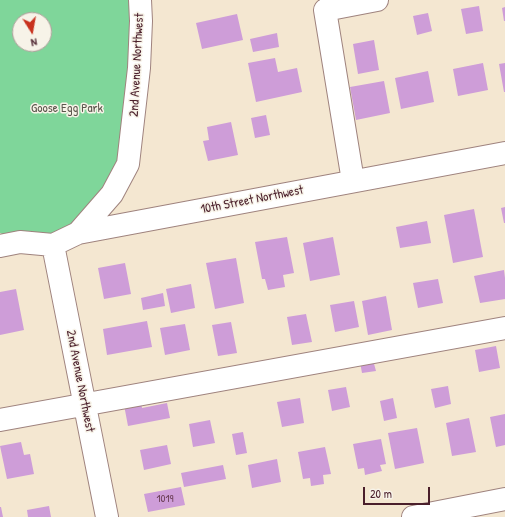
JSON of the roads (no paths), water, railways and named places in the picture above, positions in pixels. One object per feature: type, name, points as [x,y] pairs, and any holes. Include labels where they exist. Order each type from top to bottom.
[{"type":"street","name":"2nd Avenue Northwest","points":[[78,233],[112,194],[128,164],[139,68],[141,22],[140,0]]},
{"type":"street","points":[[353,181],[325,10],[377,0]]},
{"type":"street","name":"10th Street Northwest","points":[[53,245],[78,233],[505,153]]},
{"type":"street","points":[[0,231],[10,244],[53,245]]},
{"type":"street","name":"2nd Avenue Northwest","points":[[53,245],[107,517]]},
{"type":"street","points":[[0,420],[505,328]]},
{"type":"street","points":[[413,517],[505,499]]},
{"type":"park label","name":"Goose Egg Park","points":[[67,109]]}]
